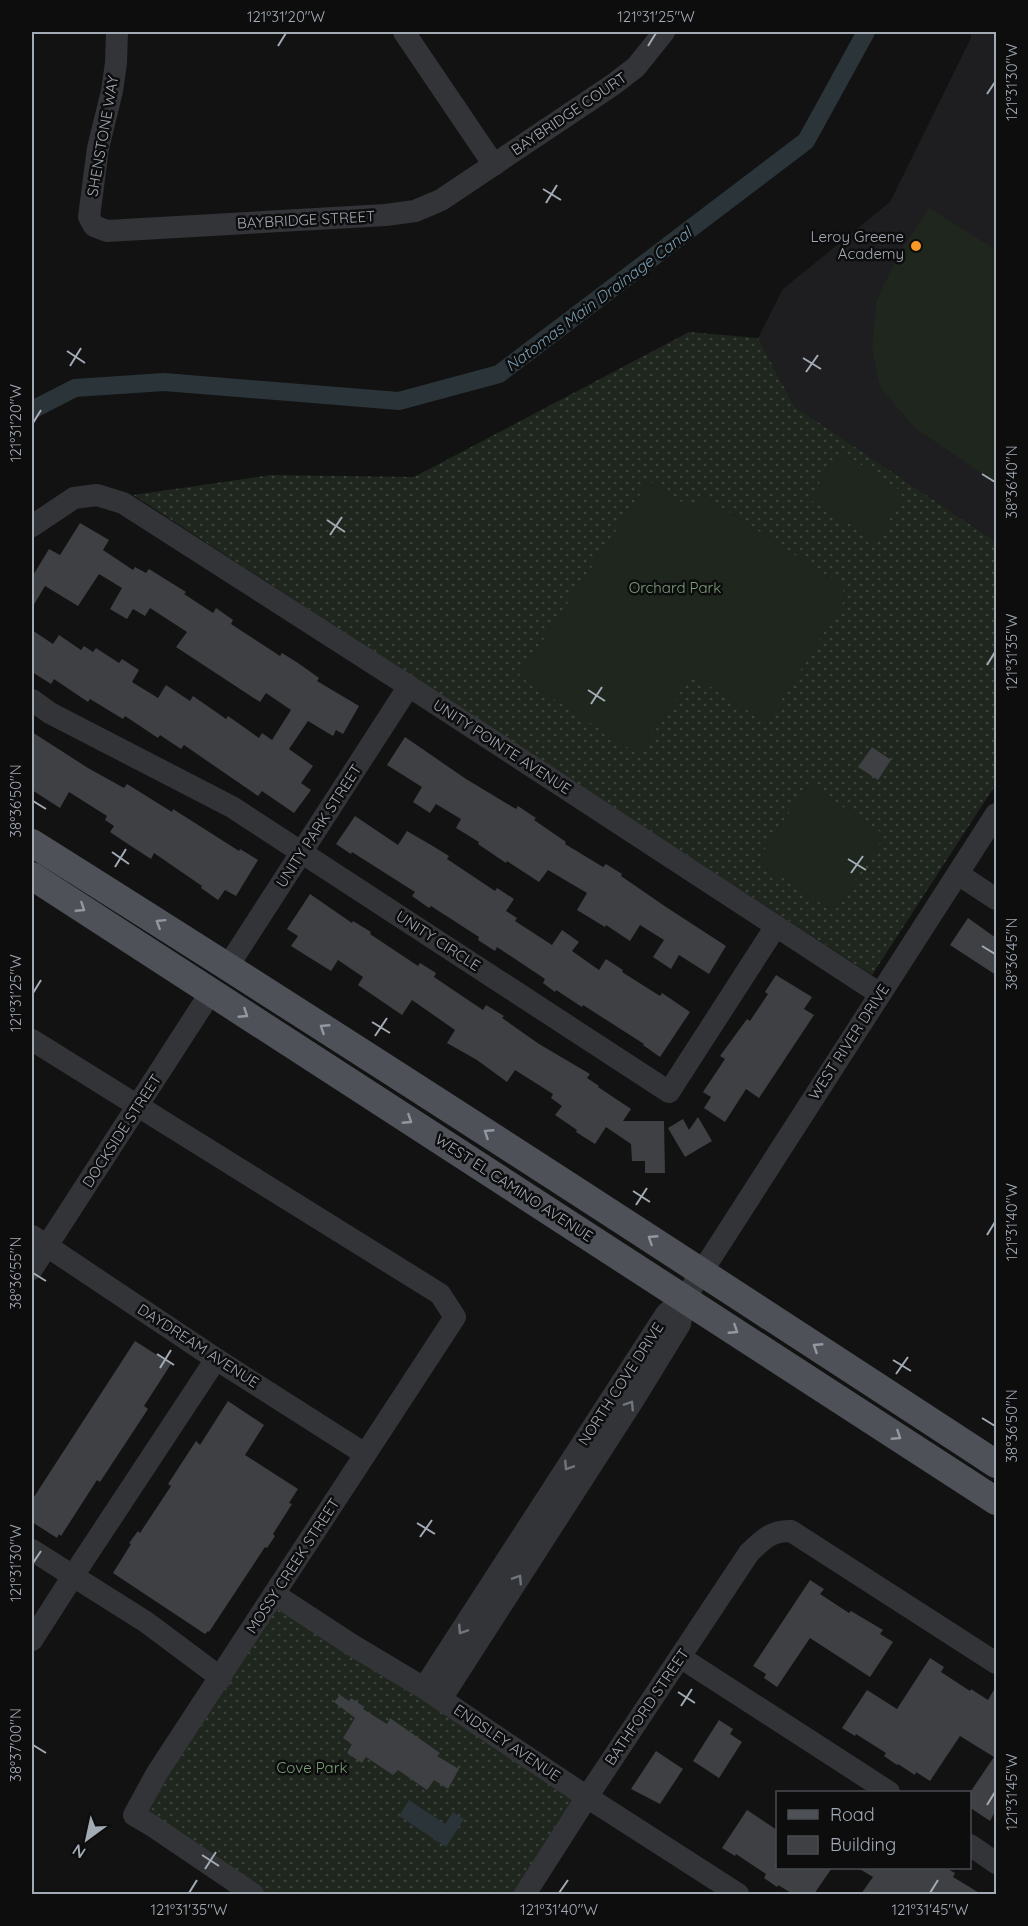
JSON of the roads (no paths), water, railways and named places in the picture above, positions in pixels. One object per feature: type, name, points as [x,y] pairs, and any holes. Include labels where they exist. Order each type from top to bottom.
[{"type":"main road","points":[[32,843],[701,1270],[996,1464]]},
{"type":"main road","name":"WEST EL CAMINO AVENUE","points":[[32,876],[996,1500]]},
{"type":"street","name":"SHENSTONE WAY","points":[[107,231],[94,226],[89,217],[98,148],[114,82],[117,32]]},
{"type":"street","points":[[404,32],[494,165]]},
{"type":"street","name":"BAYBRIDGE COURT","points":[[494,165],[615,84],[636,67],[664,32]]},
{"type":"street","name":"BAYBRIDGE STREET","points":[[107,231],[386,215],[415,211],[441,200],[494,165]]},
{"type":"street","name":"UNITY POINTE AVENUE","points":[[32,526],[74,498],[97,495],[123,503],[409,686],[880,994]]},
{"type":"street","name":"UNITY PARK STREET","points":[[228,966],[409,686]]},
{"type":"street","name":"UNITY CIRCLE","points":[[32,700],[50,712],[232,807],[669,1092],[776,926]]},
{"type":"street","name":"WEST RIVER DRIVE","points":[[685,1299],[701,1270],[996,814]]},
{"type":"street","points":[[958,874],[996,899]]},
{"type":"street","name":"DOCKSIDE STREET","points":[[32,1269],[39,1241],[138,1106],[211,992]]},
{"type":"street","points":[[32,1040],[138,1106]]},
{"type":"street","name":"MOSSY CREEK STREET","points":[[138,1106],[440,1294],[454,1317],[158,1773],[134,1815],[253,1894]]},
{"type":"street","name":"DAYDREAM AVENUE","points":[[39,1241],[216,1359],[365,1454]]},
{"type":"street","name":"NORTH COVE DRIVE","points":[[432,1694],[634,1399],[680,1324],[685,1299]]},
{"type":"street","points":[[32,1640],[216,1359]]},
{"type":"street","name":"BATHFORD STREET","points":[[526,1894],[587,1797],[749,1553],[765,1538],[780,1530],[791,1531],[996,1663]]},
{"type":"street","points":[[32,1550],[146,1622],[221,1678]]},
{"type":"street","name":"ENDSLEY AVENUE","points":[[274,1594],[432,1694],[738,1894]]},
{"type":"street","points":[[680,1657],[887,1791]]},
{"type":"street","points":[[971,1846],[996,1863]]},
{"type":"waterway","name":"Natomas Main Drainage Canal","points":[[32,410],[75,388],[164,382],[399,401],[499,374],[806,141],[866,32]]},
{"type":"place","name":"Leroy Greene Academy","points":[[916,246]]},
{"type":"park label","name":"Orchard Park","points":[[675,588]]},
{"type":"park label","name":"Cove Park","points":[[312,1768]]}]
